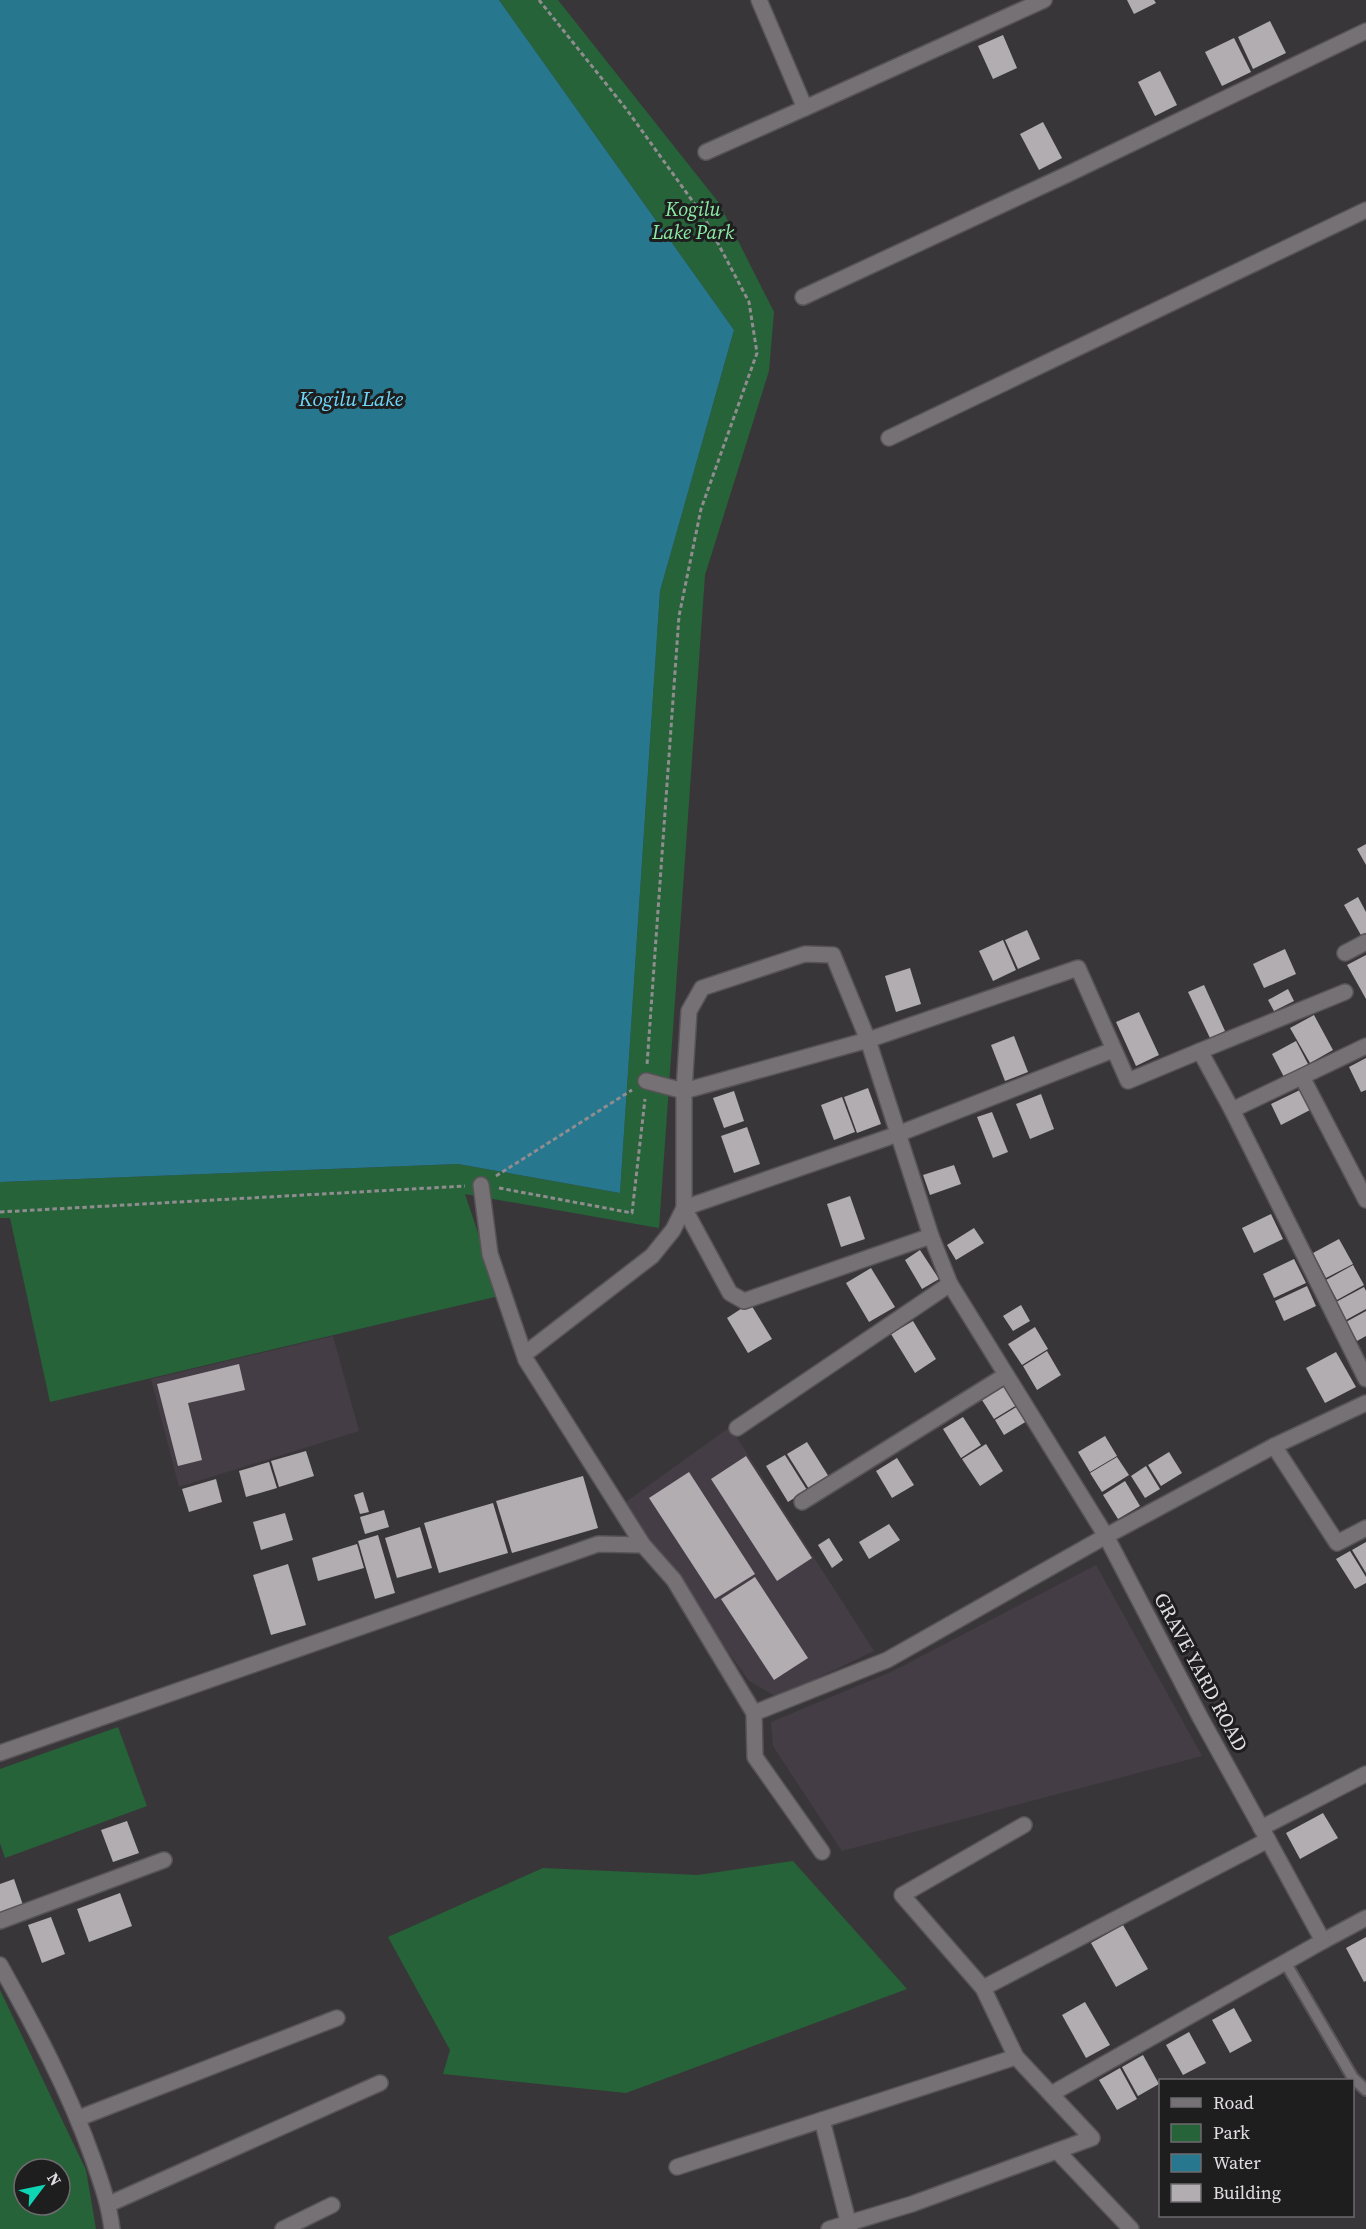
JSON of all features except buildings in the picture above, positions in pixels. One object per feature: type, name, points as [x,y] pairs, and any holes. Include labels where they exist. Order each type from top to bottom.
[{"type":"street","points":[[759,0],[805,108]]},
{"type":"street","points":[[706,152],[1044,0]]},
{"type":"street","points":[[804,297],[1066,175],[1366,31]]},
{"type":"street","points":[[889,438],[1366,210]]},
{"type":"street","points":[[1345,952],[1366,942]]},
{"type":"street","name":"GRAVE YARD ROAD","points":[[684,1091],[689,1011],[702,988],[805,954],[833,955],[868,1040],[931,1236],[950,1284],[1106,1536],[1200,1717],[1323,1941]]},
{"type":"street","points":[[646,1081],[684,1091],[868,1040],[1078,968],[1128,1082],[1345,992]]},
{"type":"street","points":[[1232,1110],[1366,1046]]},
{"type":"street","points":[[684,1208],[898,1134],[1113,1050]]},
{"type":"street","points":[[1200,1052],[1232,1110],[1366,1379]]},
{"type":"street","points":[[1302,1077],[1366,1200]]},
{"type":"street","points":[[530,1350],[652,1256],[673,1230],[684,1208],[684,1091]]},
{"type":"street","points":[[481,1185],[490,1254],[526,1360],[643,1545],[674,1580],[754,1713],[755,1757],[822,1852]]},
{"type":"street","points":[[684,1208],[730,1293],[744,1301],[931,1236]]},
{"type":"street","points":[[737,1428],[950,1284]]},
{"type":"street","points":[[802,1502],[1006,1375]]},
{"type":"street","points":[[754,1713],[887,1660],[1106,1536],[1274,1446],[1366,1403]]},
{"type":"street","points":[[1274,1446],[1337,1543],[1366,1528]]},
{"type":"street","points":[[0,1754],[598,1544],[643,1545]]},
{"type":"street","points":[[983,1988],[1264,1834],[1366,1774]]},
{"type":"street","points":[[829,2229],[849,2226],[1092,2138],[1016,2057],[983,1988],[902,1895],[1024,1825]]},
{"type":"street","points":[[0,1921],[164,1860]]},
{"type":"street","points":[[1051,2094],[1366,1918]]},
{"type":"street","points":[[0,1965],[38,2034],[79,2118],[109,2204],[112,2229]]},
{"type":"street","points":[[79,2118],[337,2019]]},
{"type":"street","points":[[677,2167],[1016,2057]]},
{"type":"street","points":[[109,2204],[380,2083]]},
{"type":"street","points":[[822,2120],[849,2226]]},
{"type":"street","points":[[1057,2151],[1131,2229]]},
{"type":"street","points":[[283,2229],[332,2205]]},
{"type":"lane","points":[[1285,1962],[1353,2078],[1366,2090]]},
{"type":"path","points":[[0,1212],[481,1185],[632,1213],[646,1081],[679,616],[701,509],[756,353],[749,302],[704,218],[627,110],[539,0]]},
{"type":"path","points":[[481,1185],[646,1081]]},
{"type":"shaded area","points":[[333,1336],[359,1431],[179,1487],[151,1379]]},
{"type":"shaded area","points":[[730,1427],[874,1651],[775,1696],[749,1681],[623,1504]]},
{"type":"shaded area","points":[[1096,1565],[1202,1756],[842,1851],[773,1746],[771,1722],[891,1672]]},
{"type":"green space","name":"Kogilu Lake Park","points":[[499,0],[558,0],[719,203],[774,312],[769,371],[705,575],[659,1228],[465,1194],[499,1296],[50,1402],[10,1218],[0,1218],[0,1182],[458,1164],[620,1193],[660,591],[734,330]]},
{"type":"green space","points":[[118,1727],[147,1806],[5,1858],[0,1843],[0,1769]]},
{"type":"green space","points":[[793,1861],[907,1989],[626,2093],[443,2074],[450,2050],[388,1937],[543,1868],[698,1875]]},
{"type":"green space","points":[[0,1990],[86,2170],[96,2229],[0,2229]]},
{"type":"water","name":"Kogilu Lake","points":[[0,0],[499,0],[734,330],[660,591],[620,1193],[458,1164],[0,1182]]}]
